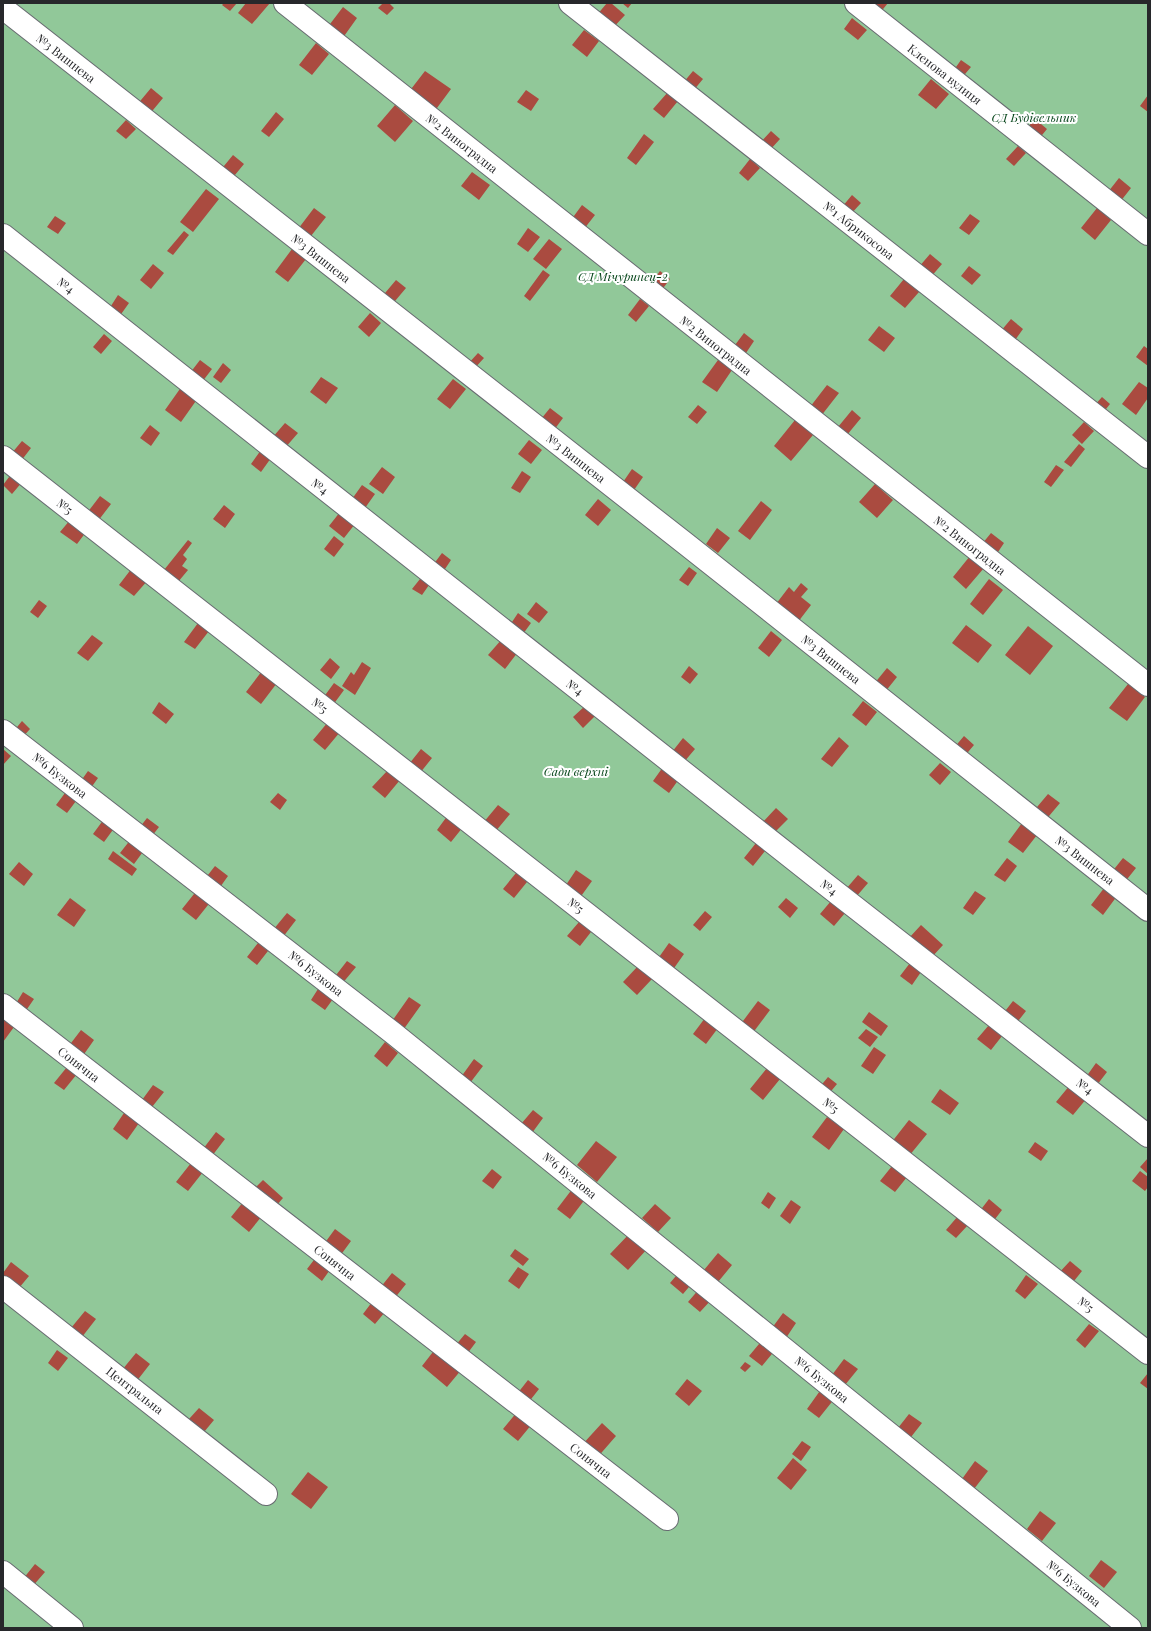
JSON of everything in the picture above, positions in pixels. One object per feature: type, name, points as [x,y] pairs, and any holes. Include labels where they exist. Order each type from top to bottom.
[{"type":"lane","name":"№2 Виноградна","points":[[285,3],[1148,685]]},
{"type":"lane","name":"№1 Абрикосова","points":[[570,3],[1148,457]]},
{"type":"lane","name":"Кленова вулиця","points":[[856,3],[1148,234]]},
{"type":"lane","name":"№3 Вишнева","points":[[3,8],[680,539],[1148,910]]},
{"type":"lane","name":"№4","points":[[3,235],[815,876],[1148,1136]]},
{"type":"lane","name":"№5","points":[[3,457],[1148,1353]]},
{"type":"lane","name":"№6 Бузкова","points":[[3,731],[393,1033],[1130,1628]]},
{"type":"lane","name":"Сонячна","points":[[3,1005],[667,1519]]},
{"type":"lane","name":"Центральна","points":[[3,1286],[266,1494]]},
{"type":"lane","points":[[3,1572],[72,1628]]},
{"type":"green space","name":"Сади верхні","points":[[3,3],[1148,3],[1148,1628],[3,1628]]},
{"type":"building","points":[[224,3],[237,3],[230,11],[222,5]]},
{"type":"building","points":[[246,3],[270,3],[252,24],[238,13]]},
{"type":"building","points":[[383,3],[389,3],[394,8],[387,15],[378,8]]},
{"type":"building","points":[[607,3],[611,3],[625,15],[611,30],[596,16]]},
{"type":"building","points":[[622,3],[632,3],[628,8]]},
{"type":"building","points":[[864,3],[888,3],[879,14]]},
{"type":"building","points":[[343,7],[357,18],[342,39],[327,28]]},
{"type":"building","points":[[852,18],[867,30],[858,40],[844,29]]},
{"type":"building","points":[[584,30],[599,41],[587,57],[572,45]]},
{"type":"building","points":[[316,43],[329,54],[312,75],[299,65]]},
{"type":"building","points":[[961,60],[971,67],[960,80],[951,74]]},
{"type":"building","points":[[425,71],[451,89],[434,112],[408,93]]},
{"type":"building","points":[[693,71],[703,79],[693,91],[683,83]]},
{"type":"building","points":[[931,79],[949,94],[936,109],[918,95]]},
{"type":"building","points":[[151,88],[163,98],[148,116],[136,106]]},
{"type":"building","points":[[526,90],[539,99],[531,111],[517,102]]},
{"type":"building","points":[[668,92],[678,101],[664,118],[653,109]]},
{"type":"building","points":[[1148,95],[1148,112],[1140,106]]},
{"type":"building","points":[[395,105],[413,121],[395,142],[377,126]]},
{"type":"building","points":[[276,112],[284,119],[269,137],[261,131]]},
{"type":"building","points":[[1035,119],[1047,129],[1038,140],[1026,129]]},
{"type":"building","points":[[126,120],[136,129],[126,139],[116,131]]},
{"type":"building","points":[[771,131],[780,139],[769,151],[760,143]]},
{"type":"building","points":[[644,134],[654,142],[636,165],[627,158]]},
{"type":"building","points":[[1018,146],[1026,153],[1014,166],[1006,159]]},
{"type":"building","points":[[233,155],[244,164],[230,181],[219,172]]},
{"type":"building","points":[[750,159],[760,168],[748,181],[739,173]]},
{"type":"building","points":[[472,172],[490,185],[479,200],[461,186]]},
{"type":"building","points":[[1119,178],[1131,188],[1120,202],[1108,192]]},
{"type":"building","points":[[206,189],[219,199],[193,232],[180,222]]},
{"type":"building","points":[[852,195],[861,203],[850,215],[842,207]]},
{"type":"building","points":[[582,205],[595,215],[584,229],[571,220]]},
{"type":"building","points":[[314,208],[326,217],[307,241],[295,233]]},
{"type":"building","points":[[1097,208],[1111,220],[1095,240],[1081,228]]},
{"type":"building","points":[[970,214],[980,221],[969,235],[959,228]]},
{"type":"building","points":[[55,216],[66,223],[58,234],[47,227]]},
{"type":"building","points":[[528,228],[540,237],[528,252],[517,244]]},
{"type":"building","points":[[184,231],[189,235],[173,255],[167,251]]},
{"type":"building","points":[[549,239],[562,249],[546,269],[533,259]]},
{"type":"building","points":[[292,249],[306,259],[288,282],[275,272]]},
{"type":"building","points":[[930,254],[942,264],[930,278],[918,268]]},
{"type":"building","points":[[153,264],[164,273],[151,289],[140,280]]},
{"type":"building","points":[[969,266],[981,275],[972,285],[961,276]]},
{"type":"building","points":[[543,270],[550,275],[530,301],[524,296]]},
{"type":"building","points":[[660,271],[670,279],[661,291],[651,283]]},
{"type":"building","points":[[904,279],[919,292],[905,308],[890,296]]},
{"type":"building","points":[[396,280],[406,288],[390,307],[380,299]]},
{"type":"building","points":[[118,295],[129,303],[119,317],[109,309]]},
{"type":"building","points":[[640,299],[649,306],[636,322],[628,315]]},
{"type":"building","points":[[370,313],[381,323],[369,337],[358,327]]},
{"type":"building","points":[[1011,319],[1023,329],[1013,343],[1000,332]]},
{"type":"building","points":[[879,326],[895,338],[884,352],[868,340]]},
{"type":"building","points":[[744,333],[754,341],[746,353],[735,345]]},
{"type":"building","points":[[104,334],[112,341],[101,354],[93,347]]},
{"type":"building","points":[[1144,346],[1148,349],[1148,366],[1136,357]]},
{"type":"building","points":[[478,353],[484,358],[473,370],[467,365]]},
{"type":"building","points":[[200,360],[212,369],[202,382],[190,373]]},
{"type":"building","points":[[718,360],[732,370],[717,392],[702,382]]},
{"type":"building","points":[[223,363],[231,370],[221,383],[213,377]]},
{"type":"building","points":[[321,377],[338,388],[326,404],[310,392]]},
{"type":"building","points":[[453,379],[466,389],[450,409],[437,399]]},
{"type":"building","points":[[1139,382],[1148,388],[1148,398],[1136,415],[1122,404]]},
{"type":"building","points":[[827,385],[839,393],[821,416],[810,407]]},
{"type":"building","points":[[182,386],[198,398],[181,422],[165,410]]},
{"type":"building","points":[[1102,397],[1110,404],[1102,414],[1093,407]]},
{"type":"building","points":[[698,405],[707,412],[697,424],[688,417]]},
{"type":"building","points":[[550,408],[563,418],[551,434],[537,424]]},
{"type":"building","points":[[852,410],[861,418],[847,435],[838,427]]},
{"type":"building","points":[[795,420],[813,435],[791,461],[774,446]]},
{"type":"building","points":[[1084,422],[1094,431],[1082,444],[1072,435]]},
{"type":"building","points":[[285,423],[298,433],[285,448],[272,438]]},
{"type":"building","points":[[150,425],[160,433],[151,446],[140,438]]},
{"type":"building","points":[[529,440],[542,450],[531,464],[518,454]]},
{"type":"building","points":[[22,441],[31,448],[21,461],[11,454]]},
{"type":"building","points":[[1079,444],[1085,449],[1071,467],[1064,462]]},
{"type":"building","points":[[261,450],[271,458],[261,472],[251,464]]},
{"type":"building","points":[[1056,465],[1064,470],[1051,487],[1044,482]]},
{"type":"building","points":[[382,467],[395,477],[383,494],[369,484]]},
{"type":"building","points":[[632,469],[643,477],[632,493],[621,485]]},
{"type":"building","points":[[522,471],[531,477],[520,493],[511,488]]},
{"type":"building","points":[[12,473],[23,481],[12,494],[3,485]]},
{"type":"building","points":[[875,484],[893,500],[877,518],[859,502]]},
{"type":"building","points":[[362,485],[375,494],[365,508],[352,499]]},
{"type":"building","points":[[100,496],[111,504],[98,521],[87,513]]},
{"type":"building","points":[[598,499],[611,510],[598,526],[585,515]]},
{"type":"building","points":[[761,501],[772,510],[750,540],[738,531]]},
{"type":"building","points":[[224,505],[235,514],[225,528],[213,519]]},
{"type":"building","points":[[340,512],[355,524],[344,538],[329,526]]},
{"type":"building","points":[[70,520],[86,532],[77,544],[60,532]]},
{"type":"building","points":[[717,528],[730,538],[718,553],[706,544]]},
{"type":"building","points":[[991,533],[1004,543],[996,555],[982,544]]},
{"type":"building","points":[[334,536],[344,544],[334,557],[324,549]]},
{"type":"building","points":[[188,540],[192,543],[183,555],[187,559],[182,566],[188,570],[178,582],[164,570]]},
{"type":"building","points":[[442,553],[451,560],[443,572],[433,565]]},
{"type":"building","points":[[970,556],[984,568],[966,589],[953,577]]},
{"type":"building","points":[[689,567],[697,573],[688,586],[679,580]]},
{"type":"building","points":[[132,568],[148,580],[134,596],[119,585]]},
{"type":"building","points":[[420,579],[429,585],[422,595],[412,589]]},
{"type":"building","points":[[989,579],[1003,590],[983,615],[970,604]]},
{"type":"building","points":[[801,583],[808,589],[801,597],[811,605],[798,622],[776,604],[789,587],[794,592]]},
{"type":"building","points":[[39,600],[47,606],[38,618],[30,612]]},
{"type":"building","points":[[536,602],[548,612],[539,623],[527,614]]},
{"type":"building","points":[[518,613],[531,623],[523,634],[510,625]]},
{"type":"building","points":[[198,623],[209,631],[195,649],[184,642]]},
{"type":"building","points":[[966,625],[992,645],[978,663],[952,643]]},
{"type":"building","points":[[1028,626],[1053,646],[1030,675],[1005,655]]},
{"type":"building","points":[[771,631],[782,640],[769,657],[758,648]]},
{"type":"building","points":[[92,635],[103,643],[88,661],[77,653]]},
{"type":"building","points":[[502,639],[518,652],[505,669],[488,655]]},
{"type":"building","points":[[330,658],[340,667],[331,679],[320,670]]},
{"type":"building","points":[[362,662],[371,668],[355,695],[342,686],[351,672],[354,675]]},
{"type":"building","points":[[689,666],[698,674],[690,684],[681,677]]},
{"type":"building","points":[[887,668],[897,677],[885,692],[874,684]]},
{"type":"building","points":[[262,671],[277,683],[261,704],[246,692]]},
{"type":"building","points":[[334,683],[344,690],[333,705],[323,698]]},
{"type":"building","points":[[1128,684],[1145,697],[1127,721],[1109,708]]},
{"type":"building","points":[[863,701],[877,712],[866,726],[852,715]]},
{"type":"building","points":[[159,702],[174,714],[166,724],[152,713]]},
{"type":"building","points":[[585,706],[595,716],[583,728],[573,717]]},
{"type":"building","points":[[22,721],[30,729],[21,739],[13,732]]},
{"type":"building","points":[[328,722],[340,732],[325,750],[313,740]]},
{"type":"building","points":[[964,736],[974,745],[963,758],[953,749]]},
{"type":"building","points":[[839,737],[849,746],[832,767],[821,759]]},
{"type":"building","points":[[683,738],[695,749],[684,762],[672,752]]},
{"type":"building","points":[[3,749],[11,756],[3,765]]},
{"type":"building","points":[[421,749],[432,758],[420,773],[409,764]]},
{"type":"building","points":[[940,763],[951,772],[940,785],[929,775]]},
{"type":"building","points":[[663,767],[679,779],[669,793],[653,781]]},
{"type":"building","points":[[388,770],[400,780],[385,798],[372,787]]},
{"type":"building","points":[[88,771],[98,778],[88,792],[78,785]]},
{"type":"building","points":[[65,793],[76,801],[67,813],[56,805]]},
{"type":"building","points":[[278,793],[287,800],[280,810],[270,802]]},
{"type":"building","points":[[1048,794],[1060,803],[1044,822],[1032,813]]},
{"type":"building","points":[[498,805],[510,814],[495,832],[483,823]]},
{"type":"building","points":[[776,808],[788,819],[771,836],[760,825]]},
{"type":"building","points":[[448,815],[463,827],[451,842],[437,830]]},
{"type":"building","points":[[147,818],[159,827],[152,836],[140,827]]},
{"type":"building","points":[[104,819],[115,827],[104,842],[93,834]]},
{"type":"building","points":[[1022,823],[1037,835],[1023,853],[1008,842]]},
{"type":"building","points":[[131,839],[145,849],[134,864],[120,853]]},
{"type":"building","points":[[756,843],[765,851],[753,866],[744,858]]},
{"type":"building","points":[[113,851],[137,869],[132,876],[108,859]]},
{"type":"building","points":[[1007,858],[1017,866],[1005,882],[994,875]]},
{"type":"building","points":[[1123,858],[1136,868],[1124,883],[1111,873]]},
{"type":"building","points":[[19,862],[33,874],[24,886],[9,874]]},
{"type":"building","points":[[215,866],[228,876],[218,890],[204,880]]},
{"type":"building","points":[[576,870],[592,881],[579,899],[564,888]]},
{"type":"building","points":[[516,873],[527,882],[514,898],[503,889]]},
{"type":"building","points":[[858,875],[868,883],[856,897],[846,889]]},
{"type":"building","points":[[1108,883],[1120,892],[1103,915],[1091,905]]},
{"type":"building","points":[[198,889],[212,900],[196,920],[182,909]]},
{"type":"building","points":[[975,891],[986,898],[973,915],[963,908]]},
{"type":"building","points":[[70,898],[86,910],[74,927],[57,915]]},
{"type":"building","points":[[786,898],[798,908],[790,918],[778,907]]},
{"type":"building","points":[[831,901],[845,913],[834,926],[820,914]]},
{"type":"building","points":[[705,911],[712,917],[700,931],[693,925]]},
{"type":"building","points":[[287,913],[296,920],[283,937],[273,930]]},
{"type":"building","points":[[579,922],[591,932],[580,946],[567,936]]},
{"type":"building","points":[[921,925],[943,945],[931,958],[909,938]]},
{"type":"building","points":[[258,943],[268,951],[257,965],[247,957]]},
{"type":"building","points":[[669,943],[684,954],[672,971],[657,960]]},
{"type":"building","points":[[347,961],[356,967],[341,985],[333,979]]},
{"type":"building","points":[[910,963],[921,972],[912,985],[900,976]]},
{"type":"building","points":[[638,966],[652,979],[637,995],[623,982]]},
{"type":"building","points":[[318,989],[333,999],[325,1010],[311,1000]]},
{"type":"building","points":[[23,992],[34,999],[25,1012],[15,1005]]},
{"type":"building","points":[[409,997],[421,1005],[401,1033],[390,1024]]},
{"type":"building","points":[[758,1001],[770,1010],[752,1034],[740,1025]]},
{"type":"building","points":[[1013,1001],[1026,1011],[1015,1025],[1002,1015]]},
{"type":"building","points":[[869,1012],[888,1026],[881,1036],[862,1022]]},
{"type":"building","points":[[705,1018],[718,1028],[706,1044],[693,1034]]},
{"type":"building","points":[[3,1019],[14,1027],[3,1042]]},
{"type":"building","points":[[989,1025],[1002,1036],[991,1050],[977,1039]]},
{"type":"building","points":[[866,1029],[878,1037],[870,1047],[858,1038]]},
{"type":"building","points":[[81,1030],[94,1040],[82,1057],[68,1047]]},
{"type":"building","points":[[385,1042],[398,1053],[387,1067],[374,1056]]},
{"type":"building","points":[[874,1047],[886,1055],[873,1074],[861,1066]]},
{"type":"building","points":[[474,1059],[483,1066],[470,1083],[461,1077]]},
{"type":"building","points":[[1096,1063],[1107,1072],[1097,1085],[1086,1077]]},
{"type":"building","points":[[67,1067],[77,1074],[64,1090],[54,1083]]},
{"type":"building","points":[[767,1068],[780,1079],[763,1100],[750,1089]]},
{"type":"building","points":[[828,1077],[837,1084],[827,1096],[818,1089]]},
{"type":"building","points":[[153,1085],[164,1092],[152,1107],[142,1100]]},
{"type":"building","points":[[1070,1085],[1087,1098],[1073,1115],[1056,1102]]},
{"type":"building","points":[[940,1089],[959,1103],[950,1115],[931,1102]]},
{"type":"building","points":[[533,1110],[543,1118],[532,1133],[521,1124]]},
{"type":"building","points":[[124,1113],[139,1123],[127,1140],[113,1129]]},
{"type":"building","points":[[827,1117],[844,1129],[829,1150],[812,1137]]},
{"type":"building","points":[[909,1120],[927,1134],[909,1156],[891,1143]]},
{"type":"building","points":[[216,1132],[225,1139],[212,1156],[203,1149]]},
{"type":"building","points":[[596,1141],[617,1157],[597,1182],[577,1165]]},
{"type":"building","points":[[1035,1142],[1048,1151],[1041,1161],[1028,1152]]},
{"type":"building","points":[[1148,1158],[1148,1174],[1140,1167]]},
{"type":"building","points":[[191,1163],[203,1172],[188,1191],[176,1182]]},
{"type":"building","points":[[892,1166],[907,1177],[895,1192],[880,1181]]},
{"type":"building","points":[[492,1169],[502,1177],[493,1189],[482,1181]]},
{"type":"building","points":[[1140,1171],[1148,1177],[1148,1187],[1145,1191],[1132,1181]]},
{"type":"building","points":[[263,1180],[283,1198],[276,1206],[255,1188]]},
{"type":"building","points":[[573,1188],[586,1198],[570,1219],[557,1209]]},
{"type":"building","points":[[768,1192],[776,1198],[769,1209],[761,1203]]},
{"type":"building","points":[[989,1199],[1002,1210],[992,1223],[979,1212]]},
{"type":"building","points":[[791,1200],[801,1207],[790,1224],[780,1216]]},
{"type":"building","points":[[244,1201],[262,1216],[249,1232],[231,1217]]},
{"type":"building","points":[[655,1204],[671,1218],[658,1232],[642,1218]]},
{"type":"building","points":[[958,1216],[968,1225],[956,1238],[946,1230]]},
{"type":"building","points":[[335,1229],[351,1241],[340,1256],[324,1244]]},
{"type":"building","points":[[631,1232],[648,1248],[628,1270],[610,1254]]},
{"type":"building","points":[[515,1249],[529,1259],[523,1266],[510,1256]]},
{"type":"building","points":[[718,1253],[732,1265],[718,1282],[704,1270]]},
{"type":"building","points":[[317,1256],[332,1267],[322,1281],[307,1269]]},
{"type":"building","points":[[1070,1261],[1082,1271],[1070,1286],[1057,1275]]},
{"type":"building","points":[[11,1262],[29,1276],[19,1288],[3,1275]]},
{"type":"building","points":[[518,1267],[529,1274],[519,1289],[508,1281]]},
{"type":"building","points":[[681,1270],[694,1281],[683,1294],[670,1283]]},
{"type":"building","points":[[392,1273],[406,1284],[394,1299],[380,1288]]},
{"type":"building","points":[[1026,1275],[1038,1284],[1025,1299],[1015,1291]]},
{"type":"building","points":[[700,1288],[712,1299],[700,1312],[688,1302]]},
{"type":"building","points":[[372,1302],[385,1312],[375,1324],[363,1314]]},
{"type":"building","points":[[85,1311],[96,1319],[82,1337],[71,1328]]},
{"type":"building","points":[[783,1313],[796,1323],[786,1338],[772,1328]]},
{"type":"building","points":[[1089,1324],[1099,1331],[1085,1348],[1076,1340]]},
{"type":"building","points":[[465,1334],[476,1342],[467,1354],[455,1346]]},
{"type":"building","points":[[764,1338],[776,1349],[762,1366],[749,1356]]},
{"type":"building","points":[[436,1348],[462,1369],[447,1387],[422,1366]]},
{"type":"building","points":[[57,1350],[68,1358],[58,1371],[48,1363]]},
{"type":"building","points":[[136,1353],[150,1364],[136,1382],[122,1370]]},
{"type":"building","points":[[844,1359],[858,1369],[845,1385],[832,1375]]},
{"type":"building","points":[[745,1362],[751,1366],[745,1372],[740,1368]]},
{"type":"building","points":[[1148,1373],[1148,1389],[1140,1383]]},
{"type":"building","points":[[687,1379],[702,1391],[689,1406],[675,1394]]},
{"type":"building","points":[[528,1380],[539,1389],[528,1403],[517,1394]]},
{"type":"building","points":[[822,1388],[835,1398],[819,1418],[807,1409]]},
{"type":"building","points":[[199,1408],[214,1420],[204,1432],[189,1419]]},
{"type":"building","points":[[517,1412],[532,1424],[518,1441],[503,1429]]},
{"type":"building","points":[[909,1414],[922,1423],[911,1437],[898,1428]]},
{"type":"building","points":[[602,1423],[616,1436],[596,1459],[581,1446]]},
{"type":"building","points":[[802,1441],[811,1447],[801,1461],[792,1454]]},
{"type":"building","points":[[793,1458],[807,1470],[791,1490],[777,1478]]},
{"type":"building","points":[[975,1461],[988,1471],[974,1489],[962,1479]]},
{"type":"building","points":[[308,1472],[328,1487],[311,1509],[291,1494]]},
{"type":"building","points":[[1040,1511],[1056,1523],[1042,1541],[1027,1529]]},
{"type":"building","points":[[1101,1560],[1117,1572],[1104,1588],[1089,1576]]},
{"type":"building","points":[[35,1564],[45,1572],[32,1587],[23,1579]]},
{"type":"park label","name":"СД Будівельник","points":[[1034,117]]},
{"type":"park label","name":"СД Мічуринец-2","points":[[623,276]]}]
